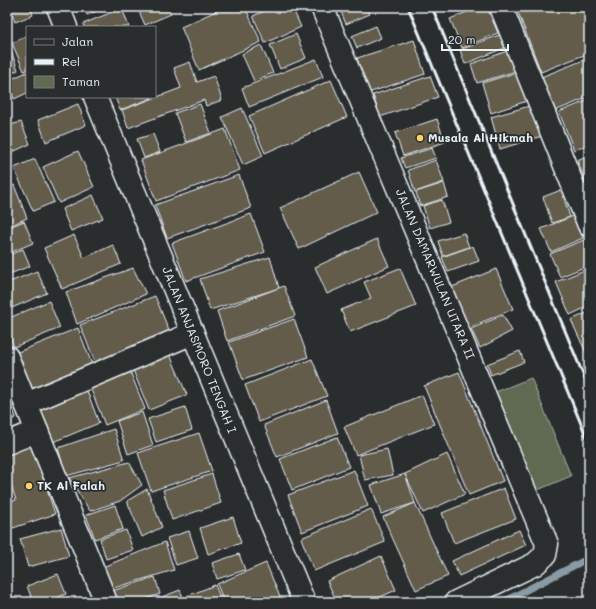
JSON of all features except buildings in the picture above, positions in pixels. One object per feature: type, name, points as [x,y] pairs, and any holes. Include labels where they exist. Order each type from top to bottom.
[{"type":"street","points":[[58,7],[66,26]]},
{"type":"street","name":"JALAN DAMARWULAN UTARA II","points":[[322,7],[547,542],[545,555],[539,561],[456,602]]},
{"type":"street","points":[[501,7],[589,225]]},
{"type":"street","name":"JALAN ANJASMORO TENGAH I","points":[[95,98],[304,602]]},
{"type":"street","points":[[26,404],[193,334]]},
{"type":"street","points":[[8,362],[106,602]]},
{"type":"street","points":[[7,442],[37,431]]},
{"type":"green space","points":[[531,378],[571,476],[533,492],[493,393]]},
{"type":"waterway","points":[[503,602],[589,558]]},
{"type":"railway","points":[[408,7],[589,443]]},
{"type":"railway","points":[[432,7],[589,389]]},
{"type":"place","name":"Musala Al Hikmah","points":[[420,138]]},
{"type":"place","name":"TK Al Falah","points":[[29,486]]}]
